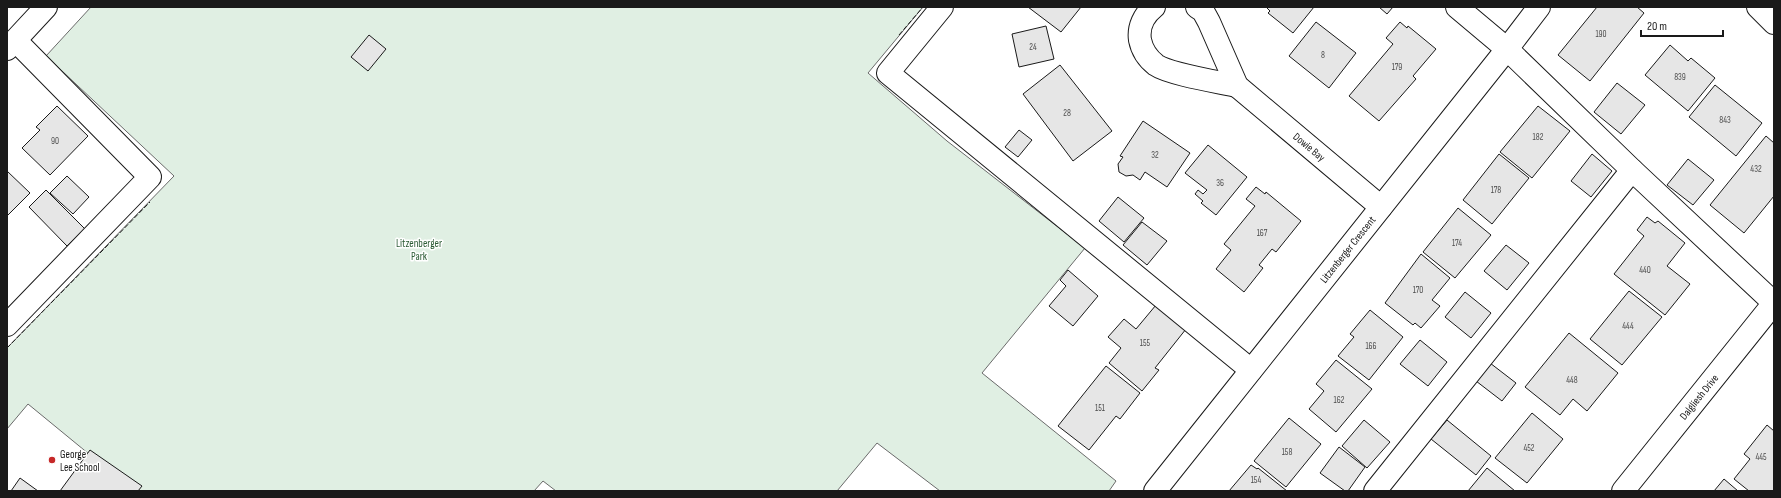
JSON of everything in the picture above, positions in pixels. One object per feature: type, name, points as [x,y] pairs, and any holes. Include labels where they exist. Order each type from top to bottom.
[{"type":"street","points":[[7,325],[150,177],[11,45],[46,7]]},
{"type":"street","points":[[942,7],[888,73],[1251,370]]},
{"type":"street","name":"Dowie Bay","points":[[1154,7],[1148,12],[1141,23],[1140,35],[1142,47],[1148,58],[1158,66],[1170,70],[1237,86]]},
{"type":"street","name":"Dowie Bay","points":[[1197,7],[1202,11],[1209,22],[1237,86],[1381,207]]},
{"type":"street","points":[[1457,7],[1508,49],[1632,170],[1774,303]]},
{"type":"street","name":"Litzenberger Crescent","points":[[1155,491],[1508,49],[1539,7]]},
{"type":"street","points":[[1758,7],[1774,23]]},
{"type":"street","points":[[1375,491],[1632,170]]},
{"type":"street","name":"Dalgliesh Drive","points":[[1623,491],[1774,303]]},
{"type":"green space","name":"Litzenberger Park","points":[[91,7],[923,7],[868,73],[947,141],[1085,248],[982,373],[1116,481],[1109,491],[940,491],[877,443],[837,491],[556,491],[543,481],[534,491],[134,491],[28,404],[7,429],[7,348],[174,176],[46,56]]},
{"type":"building","points":[[1028,7],[1081,7],[1061,32]]},
{"type":"building","points":[[1266,7],[1314,7],[1293,33],[1268,13],[1270,11]]},
{"type":"building","points":[[1379,7],[1393,7],[1387,14]]},
{"type":"building","points":[[1597,7],[1637,7],[1644,13],[1590,81],[1558,55]]},
{"type":"building","points":[[1316,22],[1356,53],[1329,88],[1289,56]]},
{"type":"building","points":[[1400,22],[1407,28],[1408,26],[1436,49],[1413,76],[1416,79],[1379,121],[1349,96],[1393,44],[1386,38]]},
{"type":"building","points":[[1046,26],[1054,59],[1019,67],[1012,34]]},
{"type":"building","points":[[369,35],[386,49],[368,71],[351,57]]},
{"type":"building","points":[[1670,45],[1688,61],[1691,58],[1715,78],[1688,111],[1645,75]]},
{"type":"building","points":[[1060,65],[1112,131],[1073,161],[1023,94]]},
{"type":"building","points":[[1617,83],[1645,105],[1621,134],[1594,112]]},
{"type":"building","points":[[1715,85],[1762,123],[1736,156],[1689,117]]},
{"type":"building","points":[[57,106],[88,136],[50,175],[22,148],[40,130],[36,127]]},
{"type":"building","points":[[1538,106],[1570,131],[1532,178],[1500,152]]},
{"type":"building","points":[[1143,121],[1190,153],[1167,187],[1145,172],[1140,180],[1133,175],[1126,176],[1119,172],[1118,164],[1123,157],[1120,156]]},
{"type":"building","points":[[1019,130],[1032,140],[1018,157],[1005,147]]},
{"type":"building","points":[[1766,136],[1774,143],[1774,196],[1744,233],[1710,205]]},
{"type":"building","points":[[1208,145],[1247,177],[1216,215],[1201,203],[1203,201],[1195,194],[1198,190],[1203,194],[1207,190],[1185,173]]},
{"type":"building","points":[[1499,154],[1529,178],[1492,224],[1463,200]]},
{"type":"building","points":[[1592,154],[1612,171],[1591,197],[1571,181]]},
{"type":"building","points":[[1688,159],[1714,180],[1693,205],[1667,185]]},
{"type":"building","points":[[7,171],[30,193],[7,216]]},
{"type":"building","points":[[67,176],[89,197],[73,214],[50,193]]},
{"type":"building","points":[[1256,187],[1265,194],[1266,192],[1301,221],[1276,252],[1272,249],[1259,265],[1263,268],[1244,292],[1216,269],[1231,250],[1224,244],[1255,206],[1246,199]]},
{"type":"building","points":[[46,190],[85,229],[67,246],[29,207]]},
{"type":"building","points":[[1118,197],[1144,218],[1124,242],[1099,221]]},
{"type":"building","points":[[1458,208],[1491,235],[1455,278],[1423,252]]},
{"type":"building","points":[[1647,217],[1655,223],[1658,221],[1685,243],[1667,266],[1690,284],[1665,315],[1614,274],[1644,236],[1637,230]]},
{"type":"building","points":[[1142,222],[1167,241],[1147,265],[1123,245]]},
{"type":"building","points":[[1506,245],[1529,263],[1507,290],[1484,271]]},
{"type":"building","points":[[1421,254],[1450,278],[1432,300],[1440,306],[1421,328],[1415,323],[1413,325],[1385,303]]},
{"type":"building","points":[[1068,270],[1098,296],[1073,326],[1049,306],[1066,286],[1060,280]]},
{"type":"building","points":[[1629,291],[1662,317],[1622,365],[1590,339]]},
{"type":"building","points":[[1465,292],[1491,313],[1471,338],[1445,317]]},
{"type":"building","points":[[1156,305],[1186,329],[1155,368],[1159,370],[1142,391],[1109,363],[1121,348],[1108,337],[1124,319],[1136,329]]},
{"type":"building","points":[[1370,310],[1403,337],[1369,380],[1338,356],[1354,337],[1350,334]]},
{"type":"building","points":[[1569,333],[1618,373],[1587,411],[1573,399],[1560,415],[1525,387]]},
{"type":"building","points":[[1420,340],[1447,362],[1428,386],[1400,364]]},
{"type":"building","points":[[1336,360],[1372,389],[1336,432],[1309,409],[1324,391],[1316,384]]},
{"type":"building","points":[[1490,363],[1516,383],[1502,401],[1476,381]]},
{"type":"building","points":[[1106,366],[1140,393],[1120,419],[1116,416],[1089,450],[1058,426]]},
{"type":"building","points":[[1532,413],[1563,439],[1527,483],[1495,458]]},
{"type":"building","points":[[1289,418],[1321,444],[1286,487],[1254,461]]},
{"type":"building","points":[[1364,420],[1390,442],[1367,468],[1342,446]]},
{"type":"building","points":[[1447,420],[1491,456],[1476,475],[1431,439]]},
{"type":"building","points":[[1767,425],[1774,431],[1774,491],[1749,491],[1734,479],[1750,459],[1744,454]]},
{"type":"building","points":[[1339,447],[1365,467],[1348,491],[1345,491],[1320,473]]},
{"type":"building","name":"George Lee School","points":[[90,450],[142,486],[138,491],[60,491]]},
{"type":"building","points":[[1251,465],[1257,469],[1258,468],[1287,491],[1229,491]]},
{"type":"building","points":[[1487,468],[1515,491],[1468,491]]},
{"type":"building","name":"George Lee School","points":[[20,478],[38,491],[11,491]]},
{"type":"building","points":[[1724,479],[1738,491],[1714,491]]},
{"type":"fence","points":[[899,35],[923,7]]},
{"type":"fence","points":[[7,348],[150,202]]},
{"type":"place","name":"George Lee School","points":[[52,460]]}]
